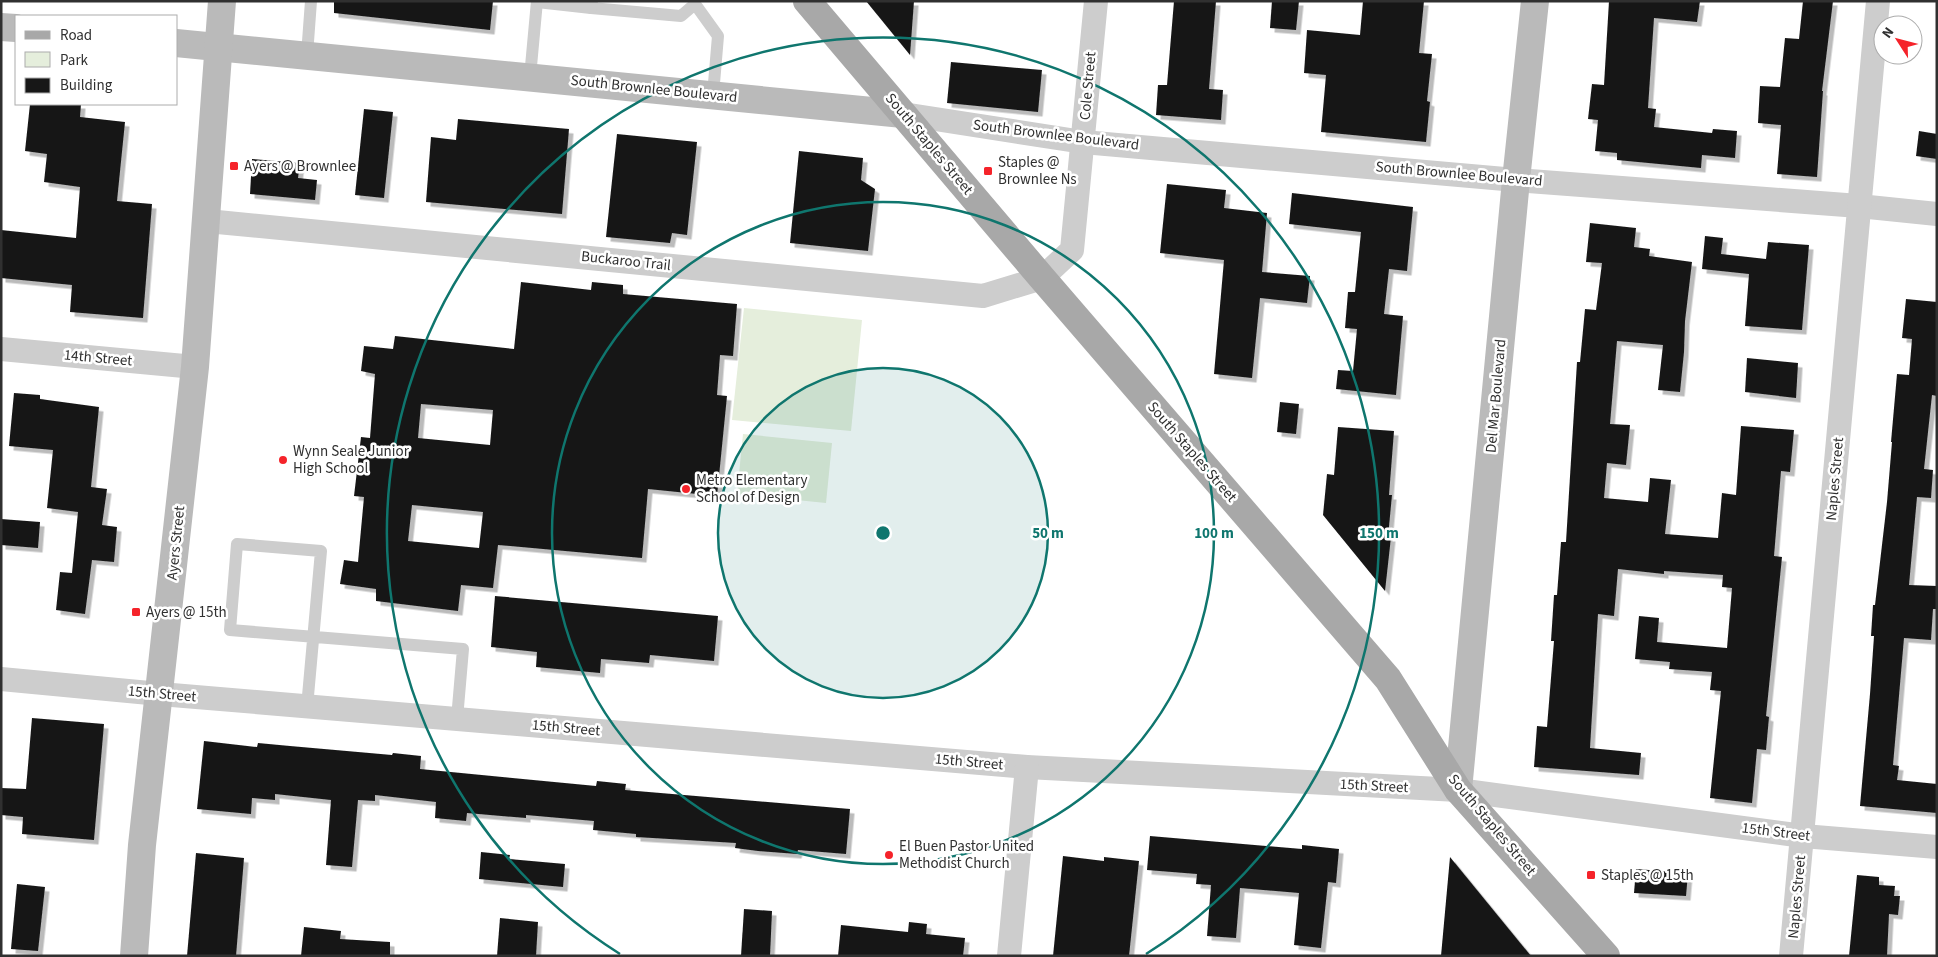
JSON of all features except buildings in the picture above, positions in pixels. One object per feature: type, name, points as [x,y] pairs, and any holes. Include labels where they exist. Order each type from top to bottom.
[{"type":"main road","name":"Ayers Street","points":[[134,956],[142,845],[195,367],[207,220],[217,47],[222,1]]},
{"type":"main road","name":"South Staples Street","points":[[807,1],[1042,278],[1388,679],[1458,790],[1606,956]]},
{"type":"main road","name":"Del Mar Boulevard","points":[[1458,790],[1516,180],[1535,1]]},
{"type":"main road","points":[[1,27],[15,28]]},
{"type":"main road","name":"South Brownlee Boulevard","points":[[178,43],[903,114]]},
{"type":"street","name":"Cole Street","points":[[1042,278],[1072,250],[1096,1]]},
{"type":"street","name":"Naples Street","points":[[1791,956],[1878,1]]},
{"type":"street","name":"South Brownlee Boulevard","points":[[903,114],[1083,142],[1937,214]]},
{"type":"street","name":"Buckaroo Trail","points":[[207,220],[983,296],[1042,278]]},
{"type":"street","name":"14th Street","points":[[1,349],[195,367]]},
{"type":"street","name":"15th Street","points":[[1,679],[307,707],[1027,767],[1458,790],[1802,836],[1937,847]]},
{"type":"street","points":[[1009,956],[1027,767]]},
{"type":"lane","points":[[308,55],[311,1]]},
{"type":"lane","points":[[530,77],[537,2],[591,5],[681,16],[694,3],[718,36],[713,95]]},
{"type":"lane","points":[[307,707],[312,637],[321,550],[237,544],[230,630],[312,637],[463,649],[457,719]]},
{"type":"green space","points":[[744,308],[862,320],[851,431],[732,420]]},
{"type":"green space","points":[[743,434],[832,443],[826,503],[737,494]]},
{"type":"place","name":"Ayers @ Brownlee","points":[[234,166]]},
{"type":"place","name":"Staples @ Brownlee Ns","points":[[988,171]]},
{"type":"place","name":"Wynn Seale Junior High School","points":[[283,460]]},
{"type":"place","name":"Metro Elementary School of Design","points":[[686,489]]},
{"type":"place","name":"Ayers @ 15th","points":[[136,612]]},
{"type":"place","name":"El Buen Pastor United Methodist Church","points":[[889,855]]},
{"type":"place","name":"Staples @ 15th","points":[[1591,875]]}]
